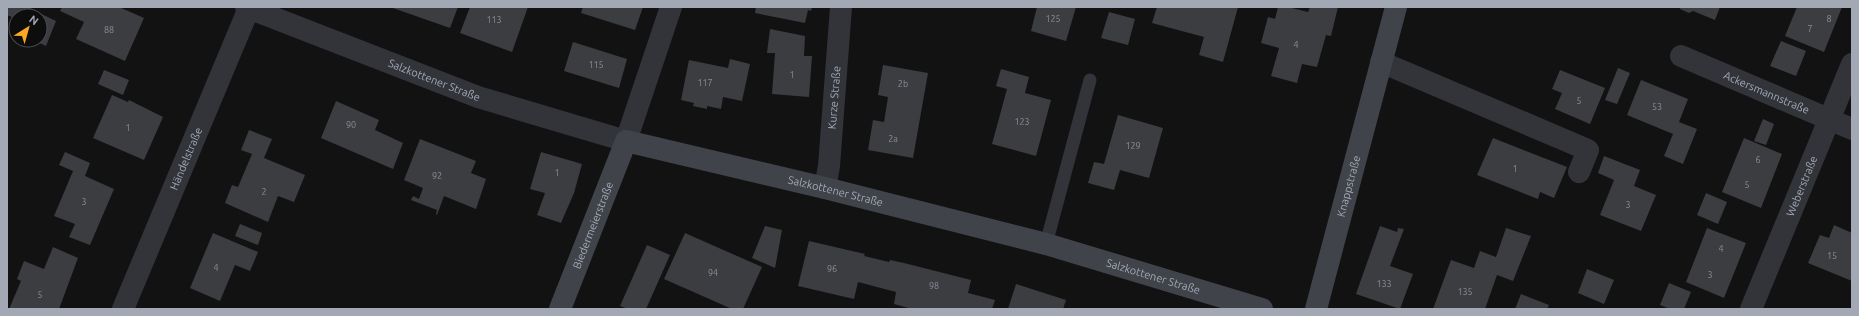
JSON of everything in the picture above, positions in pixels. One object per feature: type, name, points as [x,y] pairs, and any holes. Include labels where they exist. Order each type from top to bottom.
[{"type":"street","points":[[626,141],[671,7]]},
{"type":"street","name":"Kurze Straße","points":[[826,188],[841,7]]},
{"type":"street","name":"Knappstraße","points":[[1316,309],[1396,7]]},
{"type":"street","name":"Salzkottener Straße","points":[[247,8],[478,97],[626,141],[826,188],[1046,244],[1262,309]]},
{"type":"street","name":"Händelstraße","points":[[123,309],[247,8]]},
{"type":"street","name":"Ackersmannstraße","points":[[1682,56],[1852,129]]},
{"type":"street","points":[[1381,62],[1588,150],[1579,172]]},
{"type":"street","name":"Weberstraße","points":[[1751,309],[1852,64]]},
{"type":"street","name":"Biedermeierstraße","points":[[560,309],[626,141]]},
{"type":"lane","points":[[1046,244],[1090,80]]},
{"type":"building","points":[[7,7],[32,7],[8,8],[7,15]]},
{"type":"building","points":[[62,7],[119,7],[144,18],[125,61],[76,39],[84,22],[60,11]]},
{"type":"building","points":[[390,7],[458,7],[450,28]]},
{"type":"building","points":[[470,7],[528,7],[512,52],[460,33]]},
{"type":"building","points":[[583,7],[643,7],[635,30],[581,13]]},
{"type":"building","points":[[756,7],[812,7],[811,11],[808,10],[805,23],[755,13]]},
{"type":"building","points":[[1037,7],[1076,7],[1066,41],[1031,31]]},
{"type":"building","points":[[1157,7],[1238,7],[1223,62],[1199,55],[1204,37],[1152,23]]},
{"type":"building","points":[[1278,7],[1288,7],[1308,12],[1310,7],[1338,7],[1331,36],[1326,35],[1317,67],[1302,64],[1297,83],[1271,76],[1279,48],[1261,43],[1268,17],[1275,19]]},
{"type":"building","points":[[1679,7],[1720,7],[1715,20],[1693,11],[1689,13],[1680,9]]},
{"type":"building","points":[[1797,7],[1842,7],[1824,52],[1785,36]]},
{"type":"building","points":[[1109,12],[1135,19],[1128,45],[1101,38]]},
{"type":"building","points":[[48,17],[56,21],[48,41]]},
{"type":"building","points":[[770,29],[805,36],[804,56],[812,56],[809,97],[772,94],[775,53],[767,53]]},
{"type":"building","points":[[1781,41],[1806,51],[1796,76],[1770,66]]},
{"type":"building","points":[[573,42],[627,59],[619,88],[564,71]]},
{"type":"building","points":[[730,59],[750,64],[742,101],[723,97],[721,109],[707,106],[707,109],[693,106],[694,103],[681,100],[689,60],[728,68]]},
{"type":"building","points":[[883,65],[928,73],[913,158],[868,150],[873,120],[884,122],[888,97],[878,95]]},
{"type":"building","points":[[1618,68],[1630,73],[1617,104],[1605,100]]},
{"type":"building","points":[[1001,69],[1029,77],[1025,93],[1051,100],[1036,156],[992,144],[1007,89],[996,86]]},
{"type":"building","points":[[104,70],[129,80],[123,95],[98,84]]},
{"type":"building","points":[[1560,70],[1605,88],[1590,124],[1555,109],[1562,93],[1552,89]]},
{"type":"building","points":[[1641,80],[1688,99],[1679,122],[1697,129],[1683,164],[1664,156],[1673,134],[1627,115]]},
{"type":"building","points":[[112,95],[128,102],[129,100],[163,117],[144,160],[93,138]]},
{"type":"building","points":[[336,101],[379,120],[375,130],[403,143],[393,169],[321,138]]},
{"type":"building","points":[[1118,115],[1163,128],[1149,178],[1120,170],[1114,190],[1088,183],[1094,162],[1104,164]]},
{"type":"building","points":[[1763,119],[1774,124],[1766,145],[1754,141]]},
{"type":"building","points":[[249,130],[272,139],[264,158],[305,175],[294,202],[278,196],[268,222],[225,203],[232,185],[238,187],[252,154],[241,150]]},
{"type":"building","points":[[1493,138],[1567,167],[1554,198],[1540,192],[1538,199],[1477,175]]},
{"type":"building","points":[[1744,138],[1782,154],[1761,208],[1722,192]]},
{"type":"building","points":[[420,139],[476,161],[471,173],[486,179],[476,209],[444,196],[437,215],[437,210],[411,200],[413,196],[419,199],[423,188],[404,180]]},
{"type":"building","points":[[65,152],[90,163],[85,176],[114,189],[90,245],[69,237],[75,224],[54,216],[73,171],[59,165]]},
{"type":"building","points":[[541,152],[582,164],[574,193],[561,223],[537,215],[545,193],[530,189]]},
{"type":"building","points":[[1604,156],[1640,170],[1634,186],[1656,195],[1641,231],[1600,215],[1614,180],[1598,173]]},
{"type":"building","points":[[1706,193],[1727,202],[1718,224],[1697,215]]},
{"type":"building","points":[[240,224],[262,233],[258,245],[235,236]]},
{"type":"building","points":[[1834,225],[1852,233],[1852,281],[1808,263],[1820,235],[1829,238]]},
{"type":"building","points":[[765,226],[782,230],[775,268],[752,258]]},
{"type":"building","points":[[1380,226],[1397,232],[1398,228],[1404,229],[1390,266],[1413,274],[1400,309],[1356,294]]},
{"type":"building","points":[[1506,228],[1531,236],[1513,281],[1497,275],[1485,309],[1433,309],[1451,260],[1474,268],[1480,251],[1496,257]]},
{"type":"building","points":[[1707,228],[1746,243],[1724,298],[1686,282]]},
{"type":"building","points":[[213,233],[258,252],[250,271],[235,265],[220,301],[190,288]]},
{"type":"building","points":[[685,233],[762,267],[743,309],[732,309],[664,279]]},
{"type":"building","points":[[809,241],[865,254],[864,256],[889,262],[890,260],[904,263],[971,280],[968,293],[995,300],[992,309],[912,309],[894,304],[896,292],[858,282],[854,299],[798,286]]},
{"type":"building","points":[[647,245],[670,255],[646,309],[628,309],[620,306]]},
{"type":"building","points":[[53,247],[78,258],[59,309],[9,309],[21,281],[17,279],[24,261],[44,269]]},
{"type":"building","points":[[1587,269],[1614,280],[1604,304],[1578,293]]},
{"type":"building","points":[[1669,283],[1691,292],[1684,309],[1670,309],[1660,305]]},
{"type":"building","points":[[1016,284],[1066,300],[1063,309],[1008,309]]},
{"type":"building","points":[[1521,294],[1549,305],[1547,309],[1515,309]]}]
